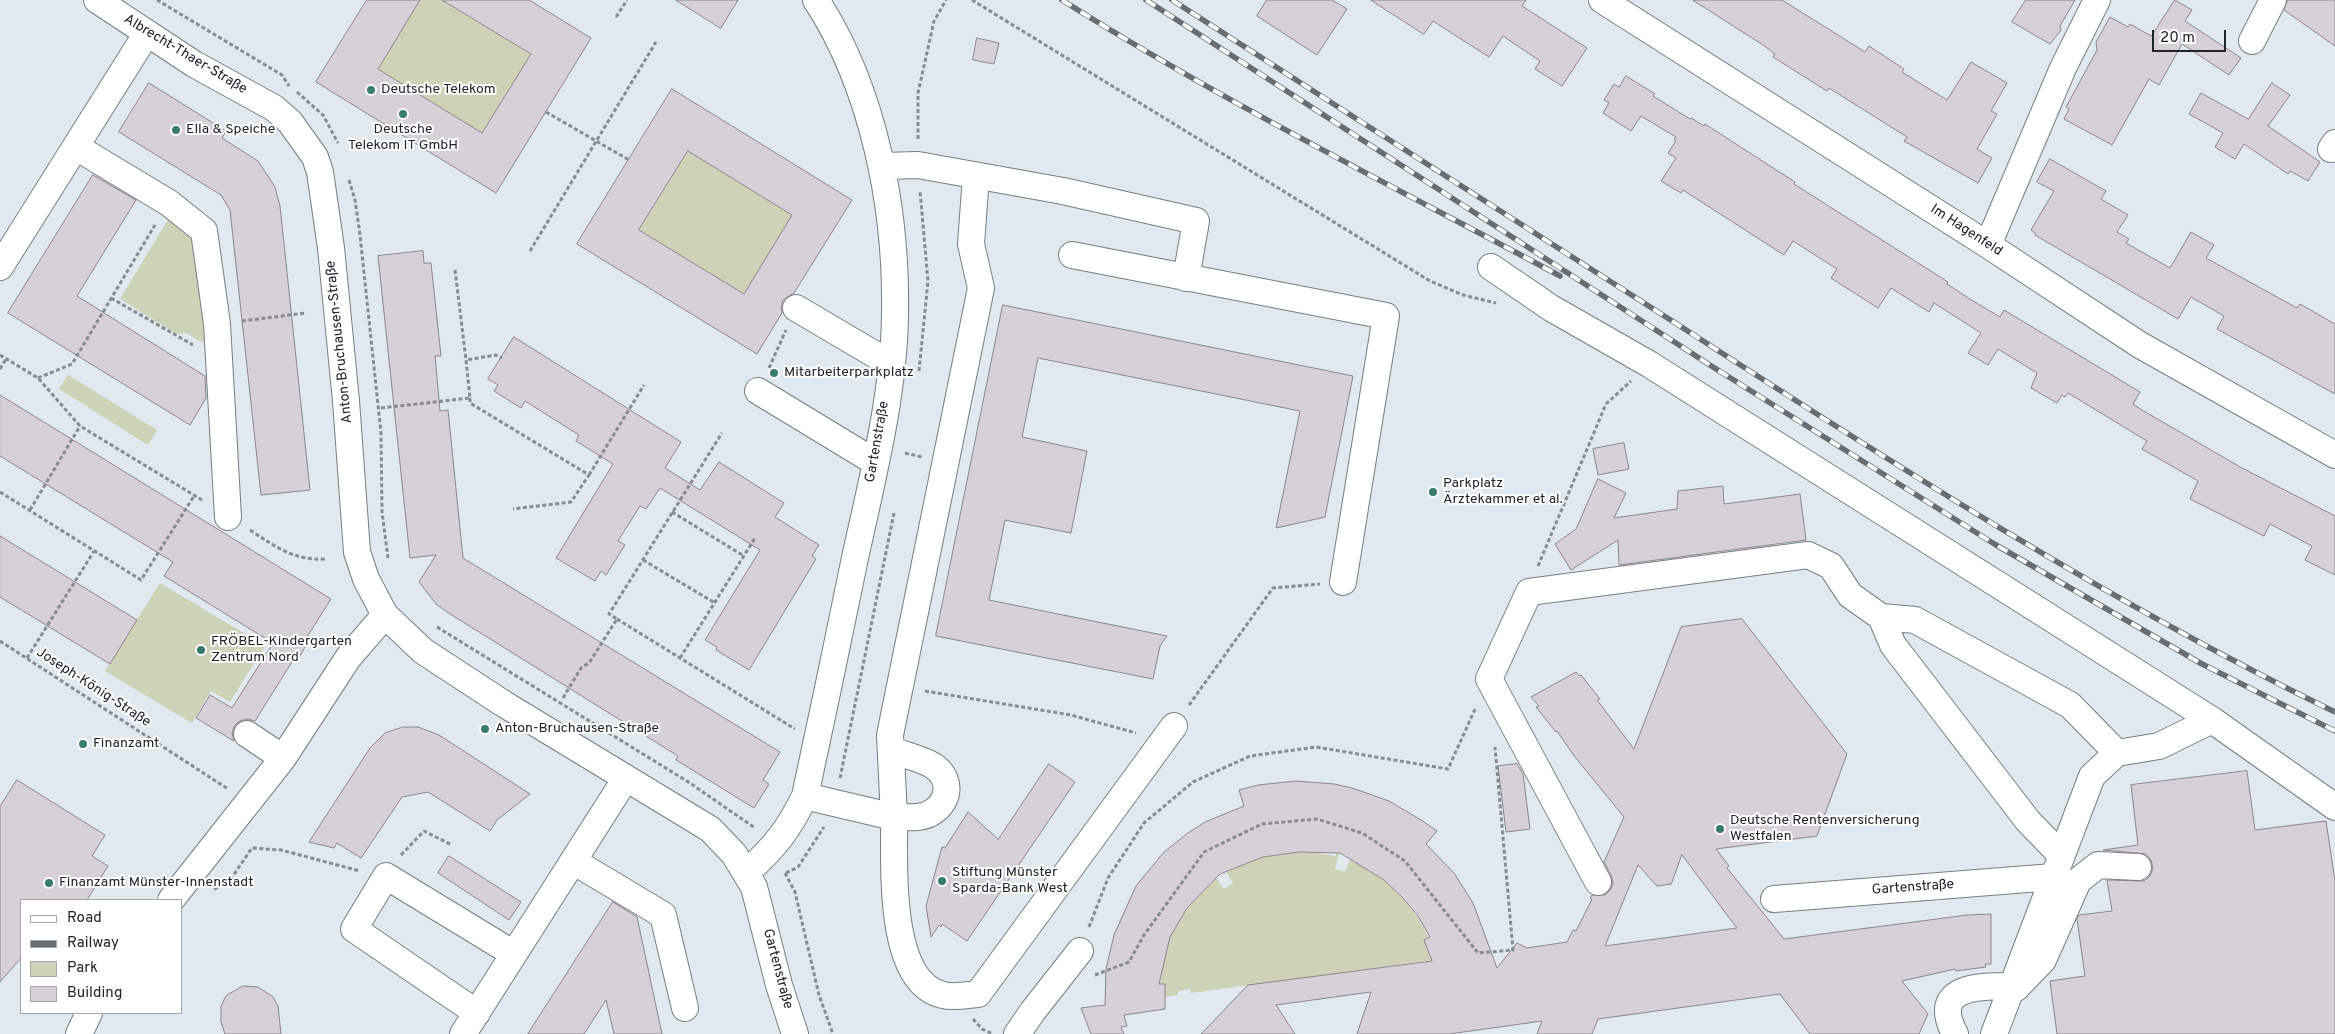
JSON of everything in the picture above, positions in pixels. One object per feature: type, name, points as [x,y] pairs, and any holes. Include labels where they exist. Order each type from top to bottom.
[{"type":"street","name":"Albrecht-Thaer-Straße","points":[[97,0],[194,64],[274,108]]},
{"type":"street","name":"Gartenstraße","points":[[747,872],[765,855],[790,826],[805,796],[875,462],[891,364],[895,315],[891,221],[882,166],[864,104],[838,37],[816,0]]},
{"type":"street","name":"Im Hagenfeld","points":[[1602,0],[1988,245],[2140,345],[2335,456]]},
{"type":"street","points":[[1988,245],[2063,68],[2097,0]]},
{"type":"street","points":[[2252,41],[2273,0]]},
{"type":"street","points":[[0,267],[147,33]]},
{"type":"street","name":"Anton-Bruchausen-Straße","points":[[274,108],[290,122],[305,141],[315,157],[320,172],[346,401],[357,552],[366,579],[385,615],[423,651],[504,704],[710,829],[734,854],[747,872],[759,903]]},
{"type":"street","points":[[76,147],[169,203],[204,231],[217,324],[228,517]]},
{"type":"street","points":[[882,166],[918,165],[1063,191],[1196,221],[1186,278]]},
{"type":"street","points":[[976,176],[971,244],[981,288],[890,735],[896,918],[906,957],[920,978],[933,990],[942,995],[978,994],[1169,734]]},
{"type":"street","points":[[1072,255],[1386,316],[1343,582]]},
{"type":"street","points":[[1491,267],[1551,308],[1649,364],[2212,720],[2335,807]]},
{"type":"street","points":[[796,308],[891,364]]},
{"type":"street","points":[[758,391],[875,462]]},
{"type":"street","points":[[1598,882],[1489,679],[1529,592],[1808,555],[1831,566],[1850,595],[1881,617],[1915,620],[2070,706],[2117,753]]},
{"type":"street","points":[[178,893],[283,758],[348,658],[385,615]]},
{"type":"street","points":[[1881,617],[1893,645],[2028,821],[2057,866]]},
{"type":"street","points":[[1994,1034],[2092,776],[2117,753],[2159,746],[2212,720]]},
{"type":"street","points":[[248,734],[283,758]]},
{"type":"street","points":[[805,796],[894,817],[916,818],[928,814],[943,802],[947,794],[947,786],[943,777],[934,767],[891,750]]},
{"type":"street","points":[[514,954],[386,876],[354,929],[470,1024],[626,778]]},
{"type":"street","points":[[573,861],[663,915],[685,1008]]},
{"type":"street","points":[[2010,991],[2043,960],[2078,881],[2098,865],[2138,867]]},
{"type":"street","name":"Gartenstraße","points":[[1774,899],[2057,866]]},
{"type":"street","name":"Gartenstraße","points":[[759,903],[779,985],[795,1034]]},
{"type":"street","points":[[1018,1034],[1032,1011],[1080,951]]},
{"type":"street","points":[[1955,1034],[1951,1027],[1949,1009],[1952,1000],[1958,994],[1978,986],[2010,991]]},
{"type":"street","points":[[79,1034],[89,1014]]},
{"type":"path","points":[[157,0],[282,74],[289,86]]},
{"type":"path","points":[[616,17],[627,0]]},
{"type":"path","points":[[918,165],[918,93],[934,22],[946,0]]},
{"type":"path","points":[[972,0],[1430,281],[1463,295],[1500,304]]},
{"type":"path","points":[[530,251],[595,140],[656,42]]},
{"type":"path","points":[[546,112],[629,160]]},
{"type":"path","points":[[38,378],[72,364],[169,203]]},
{"type":"path","points":[[361,258],[381,433],[382,512],[389,562]]},
{"type":"path","points":[[456,270],[470,403],[589,475]]},
{"type":"path","points":[[111,298],[219,360]]},
{"type":"path","points":[[758,391],[796,308]]},
{"type":"path","points":[[217,324],[306,313]]},
{"type":"path","points":[[0,355],[38,378],[80,426],[291,555],[314,560],[326,559]]},
{"type":"path","points":[[466,360],[496,355],[502,358]]},
{"type":"path","points":[[0,369],[6,359]]},
{"type":"path","points":[[1529,592],[1543,551],[1606,404],[1649,364]]},
{"type":"path","points":[[513,509],[572,502],[644,385]]},
{"type":"path","points":[[381,408],[470,398]]},
{"type":"path","points":[[30,510],[80,426]]},
{"type":"path","points":[[722,433],[609,614],[799,732]]},
{"type":"path","points":[[0,492],[141,580],[194,496]]},
{"type":"path","points":[[672,512],[744,556]]},
{"type":"path","points":[[680,658],[755,538]]},
{"type":"path","points":[[27,658],[94,551]]},
{"type":"path","points":[[643,560],[715,603]]},
{"type":"path","points":[[901,687],[1071,715],[1169,734],[1273,588],[1343,582]]},
{"type":"path","points":[[563,698],[581,668],[588,664],[617,619]]},
{"type":"path","points":[[432,622],[713,798],[756,828]]},
{"type":"path","name":"Joseph-König-Straße","points":[[0,641],[249,804]]},
{"type":"path","points":[[1080,951],[1108,878],[1144,823],[1193,782],[1250,756],[1316,747],[1448,770],[1489,679]]},
{"type":"path","points":[[1087,978],[1129,962],[1144,935],[1204,852],[1262,824],[1317,819],[1362,833],[1404,861],[1478,953],[1513,950],[1494,737]]},
{"type":"path","points":[[178,893],[211,890],[228,883],[252,848],[281,850],[358,870],[373,878],[386,876],[407,848],[424,831],[452,845]]},
{"type":"path","points":[[785,873],[795,892],[819,995],[833,1034]]},
{"type":"path","points":[[982,1030],[993,1034]]},
{"type":"green space","points":[[420,0],[442,0],[531,54],[482,133],[378,69]]},
{"type":"green space","points":[[688,151],[792,215],[744,294],[639,230]]},
{"type":"green space","points":[[169,218],[199,235],[211,347],[186,333],[177,334],[120,299]]},
{"type":"green space","points":[[68,375],[157,430],[148,445],[59,389]]},
{"type":"green space","name":"FRÖBEL-Kindergarten Zentrum Nord","points":[[160,583],[265,646],[230,702],[211,691],[192,723],[105,671]]},
{"type":"green space","points":[[1299,852],[1335,856],[1339,853],[1335,869],[1345,872],[1351,857],[1354,858],[1353,862],[1366,868],[1388,884],[1407,903],[1422,925],[1429,938],[1424,940],[1430,958],[1433,960],[1191,993],[1190,989],[1178,991],[1178,995],[1162,997],[1160,980],[1166,948],[1181,918],[1191,904],[1214,881],[1212,877],[1215,876],[1224,889],[1233,883],[1224,869],[1227,867],[1229,871],[1263,857]]},
{"type":"building","name":"Deutsche Telekom","points":[[367,0],[420,0],[378,69],[482,133],[531,54],[442,0],[529,0],[591,38],[496,193],[316,82]]},
{"type":"building","points":[[676,0],[738,0],[721,28]]},
{"type":"building","points":[[1267,0],[1332,0],[1347,9],[1317,55],[1257,16]]},
{"type":"building","points":[[1371,0],[1526,0],[1522,6],[1587,48],[1562,86],[1535,69],[1540,61],[1503,36],[1489,57],[1433,21],[1424,34]]},
{"type":"building","points":[[1693,0],[1782,0],[1865,52],[1869,46],[1904,69],[1902,72],[1947,100],[1971,62],[2007,83],[1991,111],[1997,114],[1977,149],[1992,158],[1978,183],[1904,141],[1907,137],[1829,88],[1827,91],[1773,57],[1775,54],[1763,45]]},
{"type":"building","points":[[2026,0],[2075,0],[2060,26],[2061,30],[2050,44],[2012,22]]},
{"type":"building","points":[[2175,0],[2192,10],[2185,21],[2241,58],[2229,75],[2182,44],[2159,85],[2149,79],[2112,145],[2064,119],[2069,109],[2066,107],[2097,50],[2096,42],[2110,17],[2128,27],[2130,24],[2151,36]]},
{"type":"building","points":[[2288,0],[2335,0],[2335,46],[2284,10]]},
{"type":"building","points":[[977,38],[999,43],[994,64],[973,60]]},
{"type":"building","points":[[1626,76],[1655,94],[1653,96],[1690,119],[1704,126],[1705,124],[1795,182],[1794,184],[1948,282],[1947,284],[1973,301],[2000,317],[2004,310],[2140,392],[2133,404],[2142,410],[2242,468],[2335,516],[2335,575],[2305,560],[2312,546],[2270,524],[2264,536],[2190,499],[2198,481],[2142,449],[2147,441],[2068,393],[2065,397],[2062,395],[2057,403],[2031,388],[2037,373],[1998,349],[1988,365],[1968,353],[1981,333],[1934,303],[1929,312],[1891,288],[1878,308],[1831,278],[1837,269],[1793,241],[1784,255],[1683,190],[1681,193],[1661,181],[1676,158],[1668,153],[1676,141],[1674,140],[1676,137],[1641,116],[1631,131],[1603,113],[1609,103],[1604,100],[1614,84],[1619,87]]},
{"type":"building","points":[[149,83],[226,131],[222,138],[258,161],[275,187],[280,206],[310,490],[261,495],[230,210],[221,195],[119,132]]},
{"type":"building","points":[[2272,83],[2290,95],[2268,126],[2320,162],[2308,181],[2290,171],[2288,174],[2244,144],[2235,159],[2215,147],[2223,133],[2189,114],[2201,93],[2248,119]]},
{"type":"building","points":[[672,89],[852,200],[794,293],[783,300],[782,313],[757,354],[577,244]],"holes":[[[688,151],[792,215],[744,294],[639,230]]]},
{"type":"building","points":[[2050,159],[2106,191],[2101,199],[2128,215],[2117,232],[2129,239],[2126,243],[2170,268],[2191,232],[2214,245],[2206,258],[2297,308],[2300,304],[2335,324],[2335,394],[2217,329],[2224,316],[2191,297],[2178,319],[2035,235],[2031,230],[2054,191],[2037,182]]},
{"type":"building","points":[[93,175],[136,200],[77,296],[205,376],[206,398],[190,425],[8,313]]},
{"type":"building","points":[[423,251],[424,263],[431,263],[441,356],[435,356],[440,411],[448,410],[463,558],[780,752],[763,780],[769,784],[754,808],[676,760],[678,756],[447,612],[436,604],[419,582],[436,555],[410,558],[378,256]]},
{"type":"building","points":[[1003,305],[1353,376],[1325,517],[1276,528],[1300,411],[1038,358],[1022,437],[1087,451],[1071,533],[1005,520],[989,600],[1167,636],[1160,646],[1153,679],[936,636]]},
{"type":"building","points":[[514,337],[681,442],[665,468],[700,490],[719,462],[784,503],[775,517],[819,545],[812,556],[816,559],[749,670],[716,650],[717,647],[705,640],[760,550],[660,488],[646,509],[640,506],[618,541],[625,545],[606,575],[601,571],[595,581],[556,558],[613,464],[576,441],[579,435],[525,401],[521,408],[494,391],[498,385],[488,379]]},
{"type":"building","points":[[0,395],[331,599],[305,640],[308,642],[298,659],[295,657],[255,721],[247,719],[235,725],[232,733],[234,741],[196,718],[210,695],[232,708],[273,643],[164,576],[173,562],[0,456]]},
{"type":"building","points":[[1624,443],[1629,469],[1598,475],[1593,449]]},
{"type":"building","points":[[1598,479],[1626,493],[1614,518],[1677,509],[1678,491],[1723,486],[1724,504],[1800,494],[1806,540],[1619,565],[1618,540],[1571,570],[1555,544],[1576,529]]},
{"type":"building","points":[[0,536],[137,620],[110,664],[0,597]]},
{"type":"building","name":"Deutsche Rentenversicherung Westfalen","points":[[1742,619],[1847,754],[1817,836],[1716,849],[1729,866],[1727,868],[1784,939],[1967,915],[1991,914],[1991,964],[1985,964],[1986,967],[1956,971],[1955,969],[1902,981],[1928,1014],[1919,1034],[1810,1034],[1780,994],[1598,1019],[1592,1034],[1537,1034],[1542,1021],[1449,1034],[1357,1034],[1371,992],[1276,1005],[1295,1034],[1201,1034],[1248,985],[1432,961],[1424,940],[1430,937],[1418,916],[1384,880],[1340,853],[1299,852],[1263,857],[1220,874],[1187,908],[1170,937],[1159,984],[1165,984],[1165,1009],[1124,1015],[1127,1026],[1121,1027],[1124,1034],[1091,1034],[1081,1008],[1105,1005],[1106,969],[1114,935],[1136,886],[1164,852],[1205,822],[1244,806],[1239,790],[1258,785],[1296,781],[1334,784],[1352,788],[1389,801],[1437,831],[1426,844],[1454,873],[1473,903],[1497,968],[1517,943],[1527,948],[1567,942],[1573,930],[1576,931],[1592,899],[1590,898],[1592,895],[1605,895],[1611,889],[1613,882],[1604,862],[1624,817],[1536,707],[1539,706],[1531,697],[1576,672],[1581,675],[1600,699],[1597,700],[1634,749],[1681,627]],"holes":[[[1682,855],[1737,928],[1605,946],[1638,865],[1657,886],[1671,884]]]},
{"type":"building","points":[[403,727],[418,727],[439,735],[530,794],[497,820],[490,831],[428,792],[402,797],[361,858],[337,843],[334,848],[309,842],[370,748],[385,733]]},
{"type":"building","points":[[1049,764],[1075,782],[967,941],[942,924],[941,927],[939,925],[931,937],[926,906],[942,847],[945,848],[968,812],[998,839]]},
{"type":"building","points":[[1517,764],[1523,774],[1530,829],[1506,832],[1498,766]]},
{"type":"building","points":[[2247,771],[2255,830],[2326,821],[2335,881],[2335,1034],[2057,1034],[2050,981],[2085,976],[2077,919],[2079,915],[2112,911],[2107,880],[2144,881],[2150,876],[2153,868],[2151,860],[2146,854],[2103,850],[2138,845],[2131,785]]},
{"type":"building","name":"Finanzamt Münster-Innenstadt","points":[[17,780],[105,835],[92,856],[108,866],[88,899],[20,899],[20,959],[0,982],[0,807]]},
{"type":"building","points":[[449,856],[521,902],[509,920],[438,873]]},
{"type":"building","points":[[613,902],[637,917],[662,1034],[614,1034],[606,1000],[584,1034],[528,1034]]},
{"type":"building","points":[[243,986],[258,987],[273,997],[278,1006],[281,1034],[225,1034],[221,1022],[221,1006],[226,996]]},
{"type":"railway","points":[[1062,0],[1184,74],[1560,276]]},
{"type":"railway","points":[[1146,0],[1713,367],[1996,545],[2202,664],[2335,731]]},
{"type":"railway","points":[[1172,0],[1921,480],[2166,624],[2335,712]]},
{"type":"place","name":"Deutsche Telekom","points":[[371,90]]},
{"type":"place","name":"Deutsche Telekom IT GmbH","points":[[403,114]]},
{"type":"place","name":"Ella & Speiche","points":[[176,130]]},
{"type":"place","name":"Mitarbeiterparkplatz","points":[[774,373]]},
{"type":"place","name":"Parkplatz Ärztekammer et al.","points":[[1433,492]]},
{"type":"place","name":"FRÖBEL-Kindergarten Zentrum Nord","points":[[201,650]]},
{"type":"place","name":"Anton-Bruchausen-Straße","points":[[485,729]]},
{"type":"place","name":"Finanzamt","points":[[83,744]]},
{"type":"place","name":"Deutsche Rentenversicherung Westfalen","points":[[1720,829]]},
{"type":"place","name":"Stiftung Münster Sparda-Bank West","points":[[942,881]]},
{"type":"place","name":"Finanzamt Münster-Innenstadt","points":[[49,883]]}]
